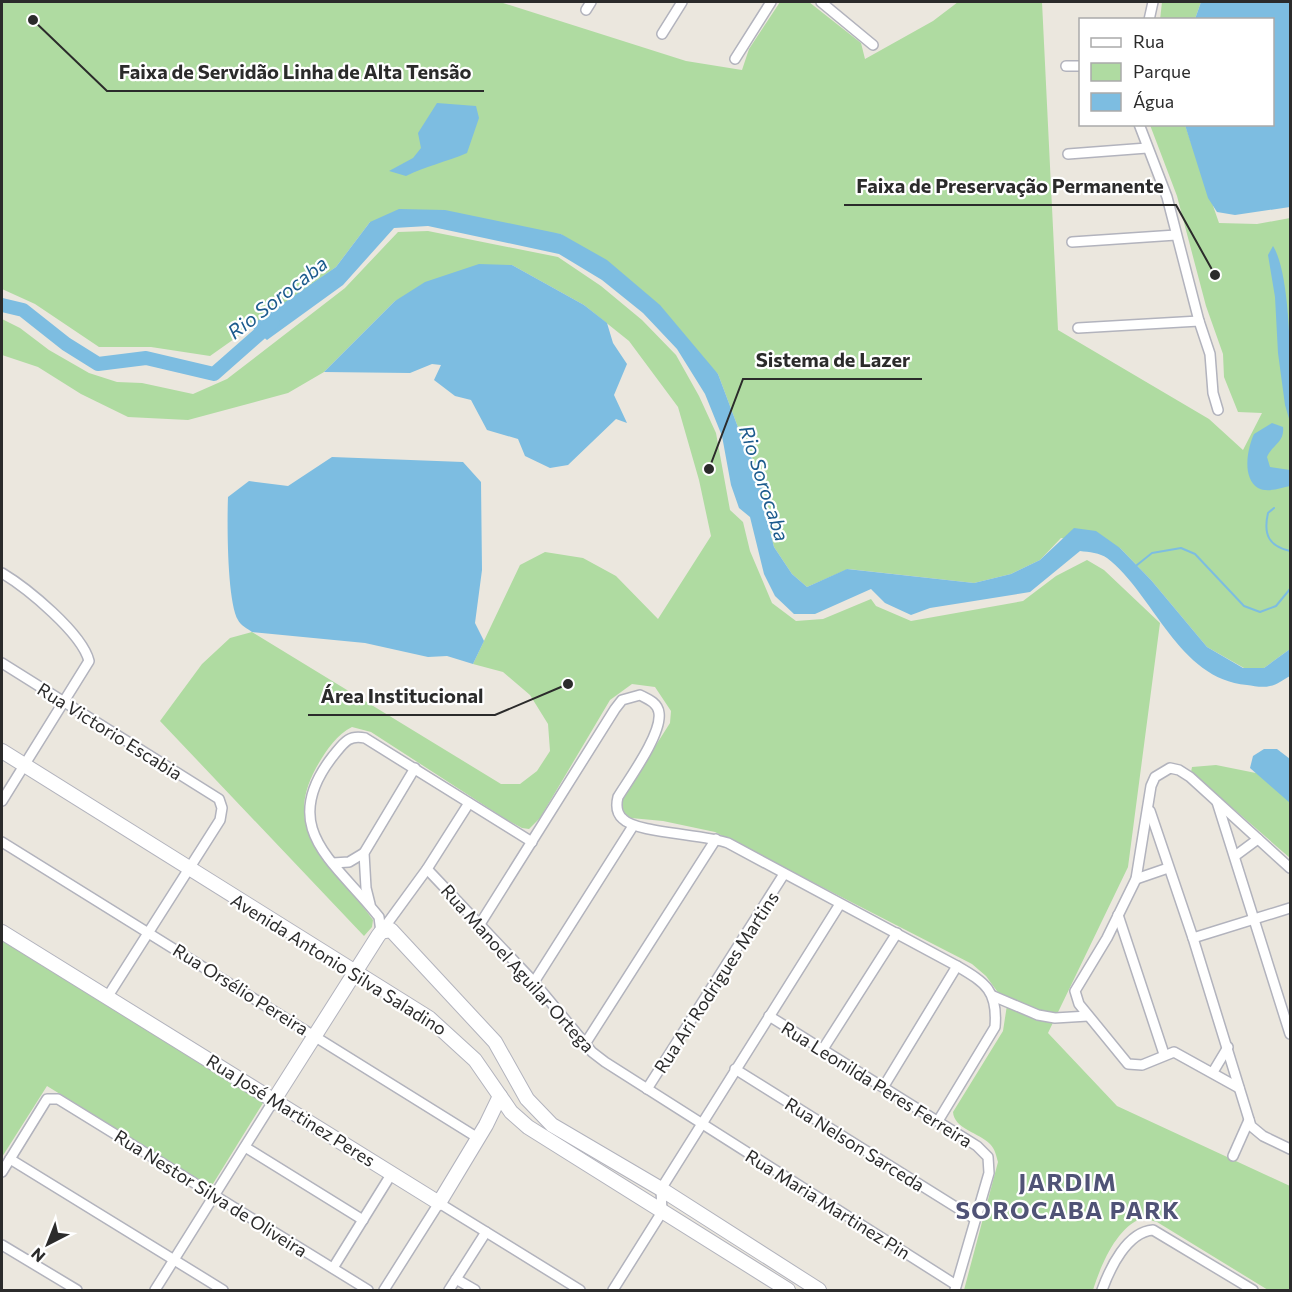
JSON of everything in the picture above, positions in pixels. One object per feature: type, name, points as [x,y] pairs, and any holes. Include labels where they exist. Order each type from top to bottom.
[{"type":"main road","name":"Avenida Antonio Silva Saladino","points":[[2,751],[189,869],[356,970],[429,1018],[449,1033],[475,1060],[511,1112],[528,1127],[788,1290]]},
{"type":"main road","points":[[274,1100],[381,932],[391,930],[396,933]]},
{"type":"main road","name":"Rua José Martinez Peres","points":[[2,932],[439,1203]]},
{"type":"main road","name":"Avenida Antonio Silva Saladino","points":[[396,933],[495,1042],[515,1081],[538,1112],[552,1125],[661,1189],[819,1290]]},
{"type":"main road","points":[[439,1203],[486,1125],[500,1096]]},
{"type":"main road","points":[[486,1125],[511,1112]]},
{"type":"street","points":[[586,10],[591,2]]},
{"type":"street","points":[[662,34],[682,2]]},
{"type":"street","points":[[735,59],[771,2]]},
{"type":"street","points":[[821,2],[873,45]]},
{"type":"street","points":[[1149,18],[1153,2]]},
{"type":"street","points":[[1066,66],[1079,66]]},
{"type":"street","points":[[1139,126],[1161,176],[1199,321],[1210,354],[1213,393],[1218,410]]},
{"type":"street","points":[[1068,154],[1148,148]]},
{"type":"street","points":[[1072,242],[1176,235]]},
{"type":"street","points":[[1078,328],[1199,321]]},
{"type":"street","points":[[2,573],[50,611],[87,650],[89,661],[2,801]]},
{"type":"street","name":"Rua Victorio Escabia","points":[[2,663],[219,799],[222,808],[220,820],[189,869]]},
{"type":"street","points":[[480,924],[622,700],[640,695],[657,706],[660,714],[657,729],[618,798],[618,813],[633,826],[716,839],[957,966],[979,979],[993,996],[996,1010],[995,1027],[938,1121]]},
{"type":"street","points":[[381,932],[381,921],[316,840],[309,814],[310,800],[318,776],[345,740],[351,736],[365,738],[532,843]]},
{"type":"street","points":[[333,863],[349,862],[364,853],[415,768]]},
{"type":"street","points":[[1239,1088],[1174,1052],[1164,1054],[1142,1065],[1128,1064],[1079,1004],[1075,991],[1119,915],[1136,879],[1155,777],[1170,768],[1179,770],[1217,801],[1290,868]]},
{"type":"street","points":[[1217,801],[1290,1034]]},
{"type":"street","points":[[381,932],[427,869],[469,803]]},
{"type":"street","points":[[1149,809],[1193,938],[1249,1120],[1256,1132],[1290,1149]]},
{"type":"street","points":[[1229,836],[1230,824],[1234,817]]},
{"type":"street","points":[[534,982],[633,826]]},
{"type":"street","points":[[1235,856],[1258,838]]},
{"type":"street","points":[[585,1044],[716,839]]},
{"type":"street","name":"Rua Orsélio Pereira","points":[[2,842],[478,1138]]},
{"type":"street","points":[[364,853],[366,888],[372,909]]},
{"type":"street","points":[[1136,879],[1168,868]]},
{"type":"street","points":[[108,996],[189,869]]},
{"type":"street","name":"Rua Manoel Aguilar Ortega","points":[[427,869],[534,982],[585,1044],[605,1062],[701,1124]]},
{"type":"street","name":"Rua Ari Rodrigues Martins","points":[[648,1089],[784,874]]},
{"type":"street","points":[[613,1290],[662,1212],[659,1201],[661,1189],[840,903]]},
{"type":"street","points":[[1193,938],[1290,908]]},
{"type":"street","points":[[372,909],[387,913],[397,909]]},
{"type":"street","points":[[396,933],[394,923],[397,909]]},
{"type":"street","points":[[1119,915],[1164,1054]]},
{"type":"street","points":[[824,1049],[897,933]]},
{"type":"street","points":[[884,1086],[957,966]]},
{"type":"street","points":[[993,996],[1038,1015],[1055,1018],[1088,1016]]},
{"type":"street","name":"Rua Leonilda Peres Ferreira","points":[[769,1016],[938,1121],[982,1150],[990,1161],[989,1173],[955,1288]]},
{"type":"street","points":[[1213,1072],[1228,1047]]},
{"type":"street","name":"Rua Nelson Sarceda","points":[[735,1069],[975,1219]]},
{"type":"street","name":"Rua Nestor Silva de Oliveira","points":[[10,1159],[46,1099],[53,1098],[368,1290]]},
{"type":"street","points":[[155,1290],[274,1100]]},
{"type":"street","points":[[1233,1156],[1249,1120]]},
{"type":"street","name":"Rua Maria Martinez Pin","points":[[701,1124],[955,1288]]},
{"type":"street","points":[[1240,1140],[1256,1132]]},
{"type":"street","points":[[245,1147],[363,1220]]},
{"type":"street","points":[[2,1172],[10,1159],[223,1290]]},
{"type":"street","points":[[333,1268],[392,1173]]},
{"type":"street","points":[[384,1290],[439,1203]]},
{"type":"street","name":"Rua José Martinez Peres","points":[[439,1203],[580,1290]]},
{"type":"street","points":[[1105,1289],[1131,1239],[1137,1234],[1153,1230],[1253,1290]]},
{"type":"street","points":[[449,1290],[486,1232]]},
{"type":"street","points":[[2,1245],[77,1290]]},
{"type":"street","points":[[456,1279],[476,1290]]},
{"type":"green space","points":[[2,2],[500,2],[686,61],[742,70],[749,49],[780,2],[809,2],[861,43],[865,59],[933,21],[958,2],[1042,2],[1058,330],[1209,419],[1243,450],[1262,413],[1238,412],[1224,377],[1223,354],[1206,306],[1177,196],[1150,126],[1185,126],[1219,223],[1257,224],[1290,218],[1290,649],[1264,668],[1244,668],[1207,647],[1151,580],[1120,548],[1061,538],[1040,560],[1011,574],[974,583],[848,569],[807,587],[792,574],[774,547],[765,511],[763,481],[742,438],[718,374],[561,234],[370,222],[336,267],[210,356],[151,347],[99,347],[35,304],[2,289]]},
{"type":"green space","points":[[1162,2],[1201,2],[1195,18],[1160,18]]},
{"type":"green space","points":[[428,231],[558,257],[601,286],[642,320],[676,355],[716,433],[730,510],[743,522],[750,551],[772,603],[796,621],[823,619],[871,599],[876,606],[911,621],[1023,601],[1056,576],[1087,560],[1104,570],[1160,623],[1128,867],[1048,1033],[1117,1106],[1290,1186],[1290,1290],[1268,1290],[1157,1222],[1142,1218],[1124,1230],[1117,1239],[1105,1259],[1093,1290],[964,1290],[998,1162],[990,1144],[958,1123],[953,1112],[1003,1031],[1007,1005],[986,976],[972,964],[715,832],[663,821],[631,818],[624,813],[621,800],[670,723],[671,711],[655,687],[632,684],[610,700],[540,818],[529,829],[507,820],[371,732],[352,727],[336,739],[316,768],[306,792],[304,814],[309,833],[318,851],[373,920],[372,927],[364,936],[160,721],[202,664],[230,638],[252,632],[501,784],[520,784],[537,771],[550,751],[548,724],[530,695],[503,672],[473,664],[520,565],[545,552],[583,558],[616,576],[658,619],[711,536],[699,480],[678,407],[629,341],[584,305],[512,265],[395,301],[324,372],[288,393],[188,420],[128,417],[81,394],[38,367],[2,355],[2,319],[20,328],[49,350],[89,373],[117,382],[142,383],[193,394],[227,379],[345,288],[398,232]]},
{"type":"green space","points":[[1216,765],[1290,780],[1290,858],[1191,772],[1192,767]]},
{"type":"green space","points":[[2,935],[258,1094],[256,1098],[263,1103],[211,1187],[47,1086],[2,1157]]},
{"type":"water","points":[[1201,2],[1290,2],[1290,207],[1235,215],[1217,212],[1208,198],[1185,126],[1274,126],[1274,18],[1195,18]]},
{"type":"water","points":[[437,103],[476,106],[479,118],[467,153],[406,176],[389,171],[413,158],[421,148],[418,133]]},
{"type":"water","name":"Rio Sorocaba","points":[[399,209],[445,210],[561,234],[607,260],[660,305],[718,374],[742,438],[763,481],[765,511],[774,547],[792,574],[807,587],[847,569],[974,583],[1011,574],[1040,560],[1074,528],[1096,531],[1120,548],[1151,580],[1207,647],[1243,668],[1264,668],[1290,649],[1290,676],[1273,685],[1258,687],[1223,679],[1203,668],[1169,633],[1124,574],[1104,556],[1080,551],[1030,592],[930,608],[911,615],[885,603],[871,589],[815,614],[794,614],[775,596],[764,574],[750,517],[739,508],[731,485],[722,436],[705,394],[677,349],[643,313],[602,280],[559,254],[428,226],[394,228],[343,285],[267,340],[250,326],[336,267],[370,222]]},
{"type":"water","points":[[1273,246],[1284,280],[1287,304],[1290,422],[1285,405],[1278,353],[1275,297],[1268,255]]},
{"type":"water","points":[[479,264],[512,265],[584,305],[607,323],[613,343],[627,364],[614,395],[627,423],[616,419],[568,465],[550,468],[525,456],[518,439],[487,430],[471,400],[455,396],[434,380],[441,365],[432,364],[410,373],[324,372],[395,301],[425,282]]},
{"type":"water","points":[[1272,423],[1283,427],[1283,432],[1267,457],[1270,467],[1290,470],[1290,486],[1266,490],[1258,488],[1253,483],[1249,477],[1247,462],[1254,434]]},
{"type":"water","points":[[332,457],[463,462],[481,482],[482,570],[475,623],[484,641],[473,664],[447,656],[428,657],[365,643],[252,632],[239,622],[234,610],[230,579],[228,497],[249,481],[288,486]]},
{"type":"water","points":[[1264,749],[1277,749],[1290,759],[1290,803],[1250,768],[1253,756]]},
{"type":"waterway","name":"Rio Sorocaba","points":[[2,305],[23,310],[66,344],[98,364],[146,358],[214,374],[273,322]]},
{"type":"waterway","points":[[1274,508],[1268,513],[1267,533],[1272,543],[1290,551]]},
{"type":"waterway","points":[[1137,565],[1152,553],[1181,548],[1195,554],[1244,606],[1260,612],[1276,606],[1290,589]]},
{"type":"place","name":"Faixa de Servidão Linha de Alta Tensão","points":[[33,20]]},
{"type":"place","name":"Faixa de Preservação Permanente","points":[[1215,275]]},
{"type":"place","name":"Sistema de Lazer","points":[[709,469]]},
{"type":"place","name":"Área Institucional","points":[[568,684]]},
{"type":"district","name":"JARDIM SOROCABA PARK","points":[[1068,1195]]}]
